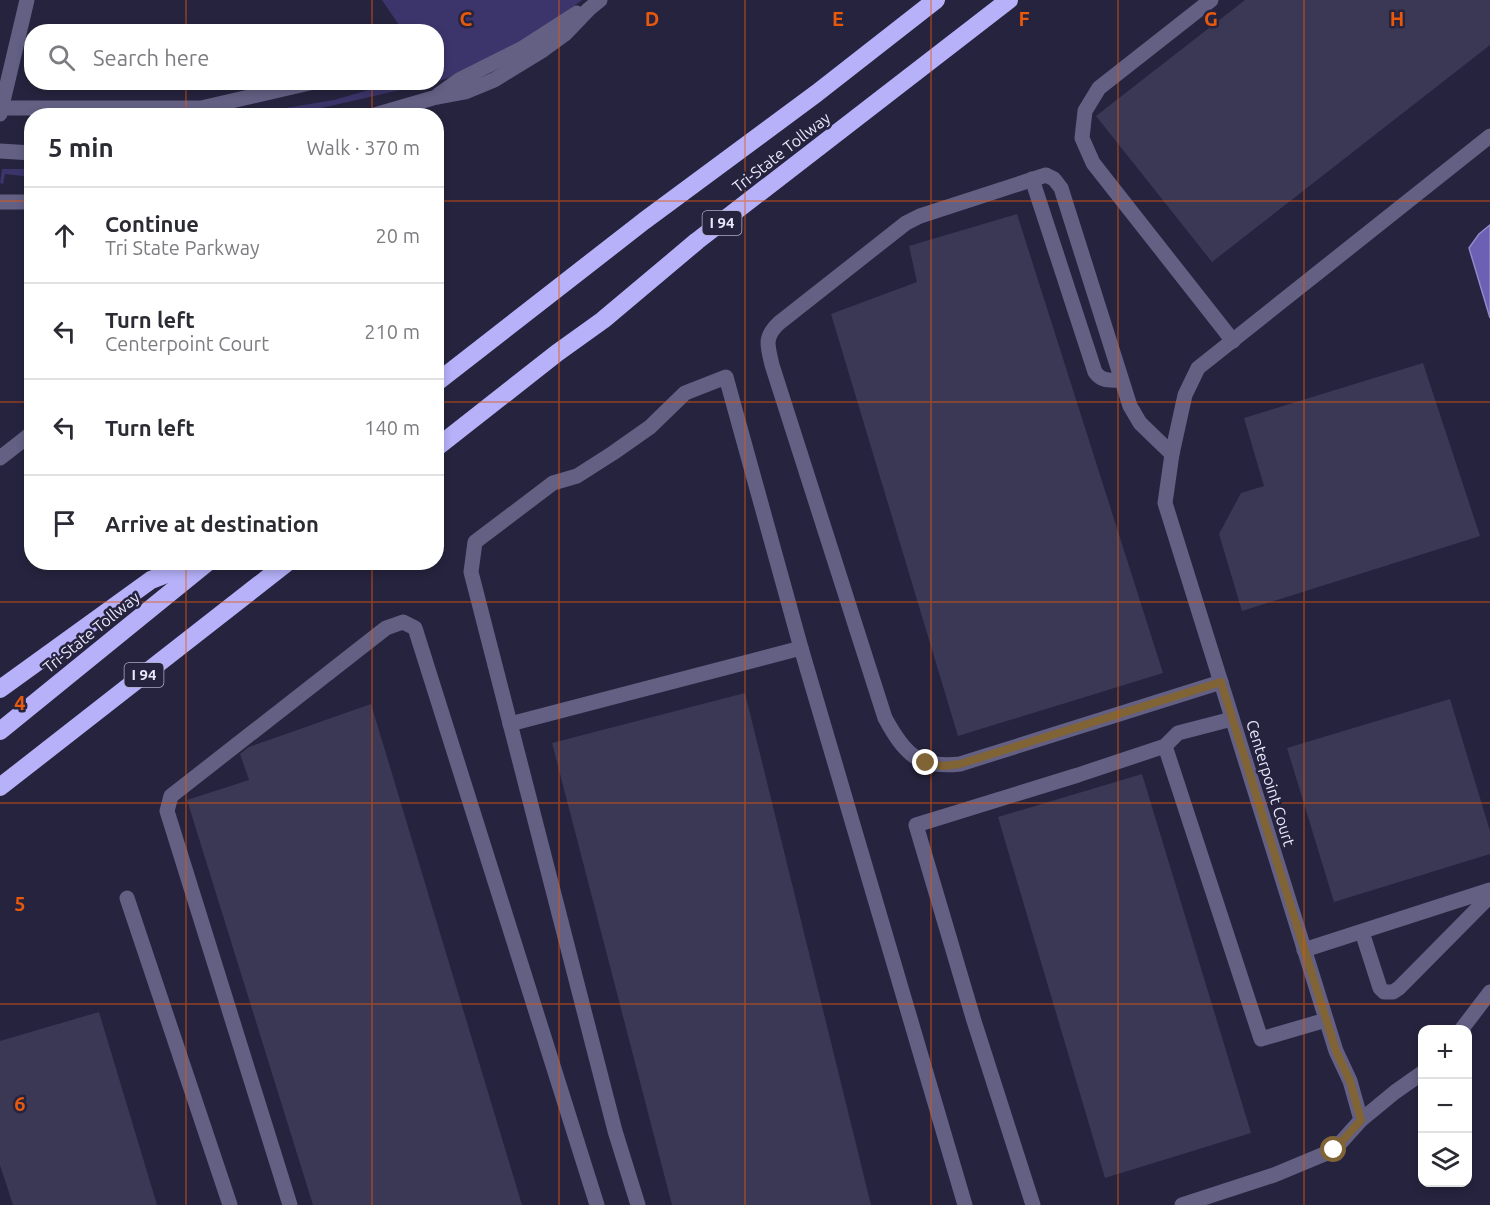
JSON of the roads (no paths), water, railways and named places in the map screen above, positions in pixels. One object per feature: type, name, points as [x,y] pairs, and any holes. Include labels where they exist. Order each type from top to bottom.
[{"type":"highway","name":"Tri-State Tollway","points":[[444,377],[936,0]]},
{"type":"highway","name":"Tri-State Tollway","points":[[444,442],[603,320],[697,241],[1009,0]]},
{"type":"highway","points":[[0,689],[151,580],[177,570]]},
{"type":"highway","name":"Tri-State Tollway","points":[[0,731],[198,570]]},
{"type":"highway","name":"I 94","points":[[0,788],[278,570]]},
{"type":"street","points":[[24,110],[0,110],[27,0]]},
{"type":"street","points":[[1211,0],[1099,88],[1085,111],[1082,138],[1093,163],[1233,341]]},
{"type":"street","points":[[399,108],[433,98],[459,80],[521,49],[594,4]]},
{"type":"street","points":[[201,108],[279,90]]},
{"type":"street","name":"Centerpoint Court","points":[[1361,1120],[1350,1081],[1336,1051],[1326,1020],[1165,503],[1172,454],[1185,394],[1198,368],[1490,136]]},
{"type":"street","points":[[0,151],[24,152]]},
{"type":"street","points":[[1172,454],[1140,423],[1130,406],[1061,188],[1054,178],[1046,175],[920,216],[906,223],[770,331],[767,342],[772,365],[885,717],[896,738],[909,753],[926,763],[943,766],[960,764],[1221,682]]},
{"type":"street","points":[[1032,179],[1095,372],[1099,378],[1105,380],[1121,380]]},
{"type":"street","points":[[0,202],[24,202]]},
{"type":"street","points":[[1060,264],[1083,256]]},
{"type":"street","points":[[638,1205],[615,1131],[471,572],[475,542],[553,483],[577,476],[622,447],[650,427],[685,393],[726,376],[801,648],[965,1205]]},
{"type":"street","points":[[0,458],[24,439]]},
{"type":"street","points":[[290,1205],[167,812],[171,796],[386,628],[403,622],[415,628],[597,1205]]},
{"type":"street","points":[[510,724],[801,648]]},
{"type":"street","points":[[1033,1205],[974,1021],[916,825],[1165,746],[1178,733],[1232,718]]},
{"type":"street","points":[[1165,746],[1261,1039],[1326,1020]]},
{"type":"street","points":[[1304,950],[1490,890]]},
{"type":"street","points":[[1362,932],[1380,988],[1384,992],[1392,992],[1399,988],[1490,896]]},
{"type":"street","points":[[127,898],[230,1205]]},
{"type":"street","points":[[1464,1025],[1490,992]]},
{"type":"street","points":[[1182,1205],[1274,1175],[1334,1150],[1361,1120],[1418,1076]]}]
